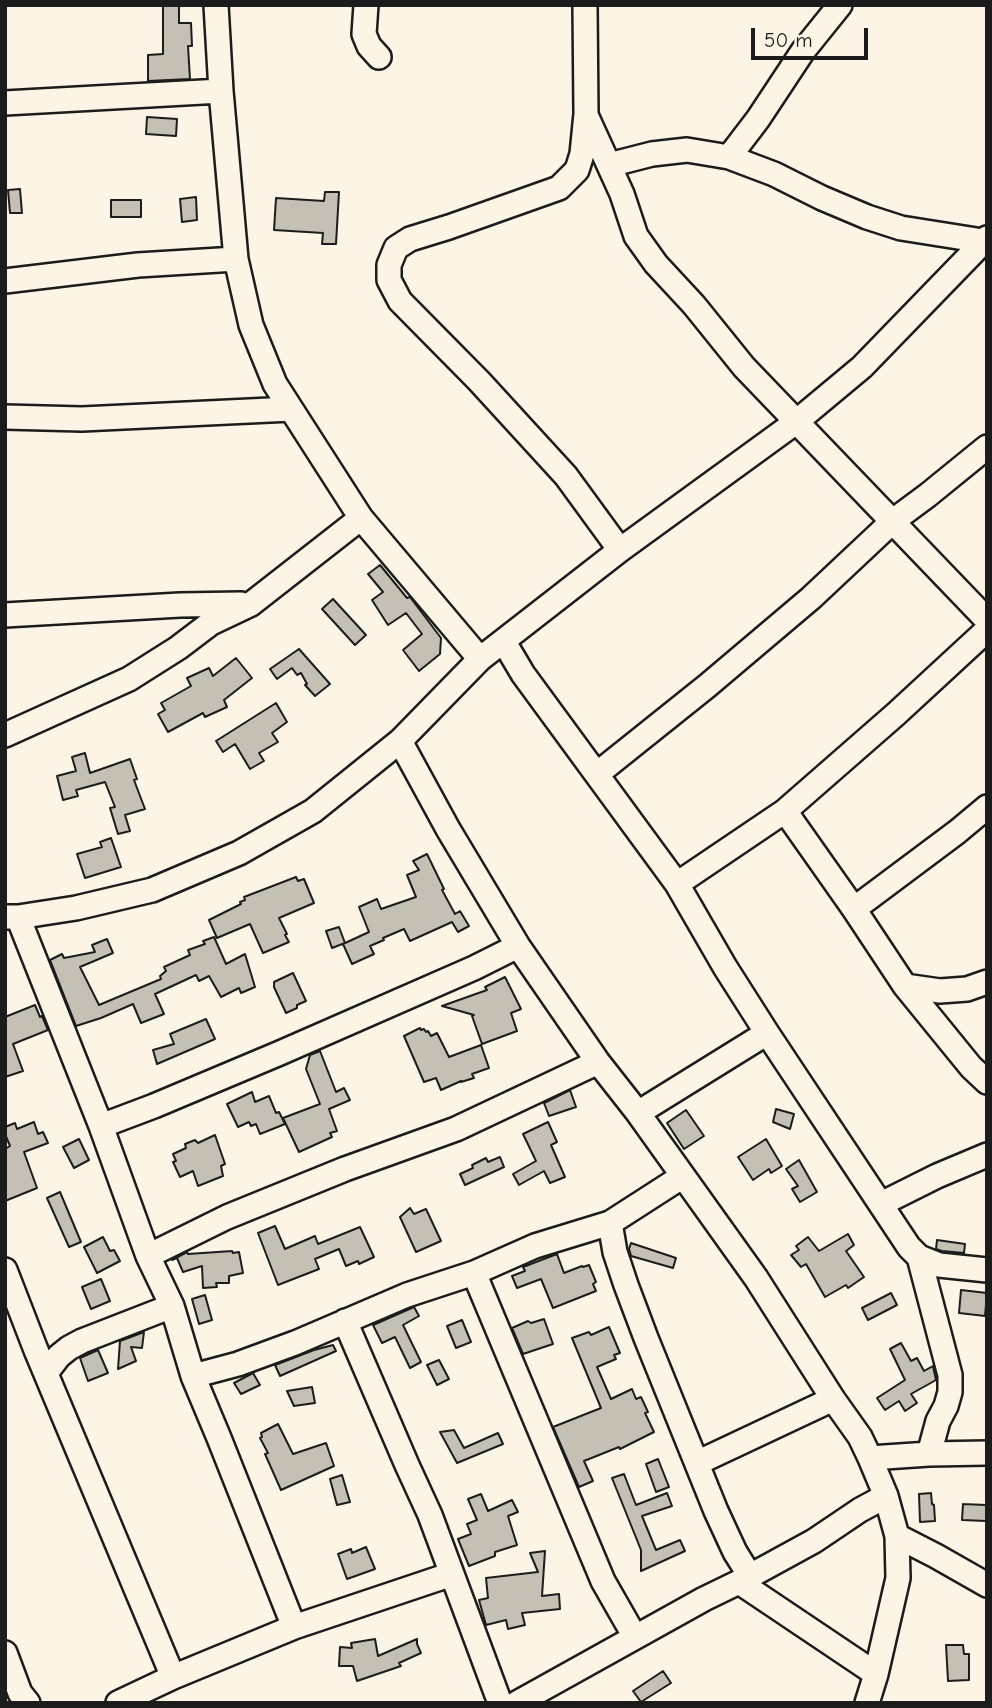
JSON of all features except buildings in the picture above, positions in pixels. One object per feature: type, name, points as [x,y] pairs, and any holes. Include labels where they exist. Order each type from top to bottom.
[{"type":"street","points":[[216,5],[236,258],[251,325],[275,384],[361,518],[480,659]]},
{"type":"street","points":[[366,5],[363,34],[379,57]]},
{"type":"street","points":[[585,5],[586,114],[582,155],[577,170],[559,188],[472,220],[410,239],[396,248],[389,265],[389,280],[400,300],[566,476],[620,550]]},
{"type":"street","points":[[729,156],[758,120],[803,51],[840,5]]},
{"type":"street","points":[[5,103],[221,91]]},
{"type":"street","points":[[586,114],[622,194],[636,236],[656,264],[694,305],[744,367],[987,620]]},
{"type":"street","points":[[609,165],[652,154],[687,150],[729,156],[867,217],[901,228],[985,239]]},
{"type":"street","points":[[294,1627],[193,1376],[172,1306],[149,1256],[101,1126],[12,917],[76,908],[152,890],[239,853],[313,811],[400,741],[480,659],[620,550],[796,422],[862,367],[985,239]]},
{"type":"street","points":[[5,281],[138,265],[236,258]]},
{"type":"street","points":[[5,417],[82,419],[291,409]]},
{"type":"street","points":[[597,774],[811,598],[893,521],[987,447]]},
{"type":"street","points":[[5,735],[129,679],[211,623],[251,604],[361,518]]},
{"type":"street","points":[[5,615],[180,605],[251,604]]},
{"type":"street","points":[[677,884],[785,811],[987,630]]},
{"type":"street","points":[[504,642],[523,674],[677,884],[767,1034],[909,1247],[919,1257],[946,1266],[987,1270]]},
{"type":"street","points":[[400,741],[448,829],[518,946],[598,1062],[638,1112],[756,1278],[860,1437],[886,1496],[897,1536],[898,1578],[867,1703]]},
{"type":"street","points":[[854,909],[987,807]]},
{"type":"street","points":[[785,811],[905,986],[971,1067],[987,1082]]},
{"type":"street","points":[[101,1126],[280,1053],[518,946]]},
{"type":"street","points":[[905,986],[940,991],[967,989],[987,982]]},
{"type":"street","points":[[638,1112],[767,1034]]},
{"type":"street","points":[[149,1256],[227,1217],[345,1169],[456,1129],[598,1062]]},
{"type":"street","points":[[881,1204],[987,1155]]},
{"type":"street","points":[[193,1376],[238,1364],[407,1295],[474,1273],[535,1246],[610,1223],[683,1176]]},
{"type":"street","points":[[610,1223],[615,1252],[626,1285],[745,1579],[876,1674]]},
{"type":"street","points":[[919,1257],[950,1375],[950,1392],[929,1454]]},
{"type":"street","points":[[5,1270],[173,1677]]},
{"type":"street","points":[[474,1273],[603,1581],[635,1637]]},
{"type":"street","points":[[46,1373],[59,1356],[75,1345],[172,1306]]},
{"type":"street","points":[[345,1321],[430,1515],[500,1703]]},
{"type":"street","points":[[697,1462],[833,1399]]},
{"type":"street","points":[[870,1458],[987,1453]]},
{"type":"street","points":[[517,1703],[814,1541],[886,1496]]},
{"type":"street","points":[[897,1536],[987,1586]]},
{"type":"street","points":[[118,1703],[294,1627],[452,1574]]},
{"type":"street","points":[[5,1653],[20,1693],[28,1703]]}]
